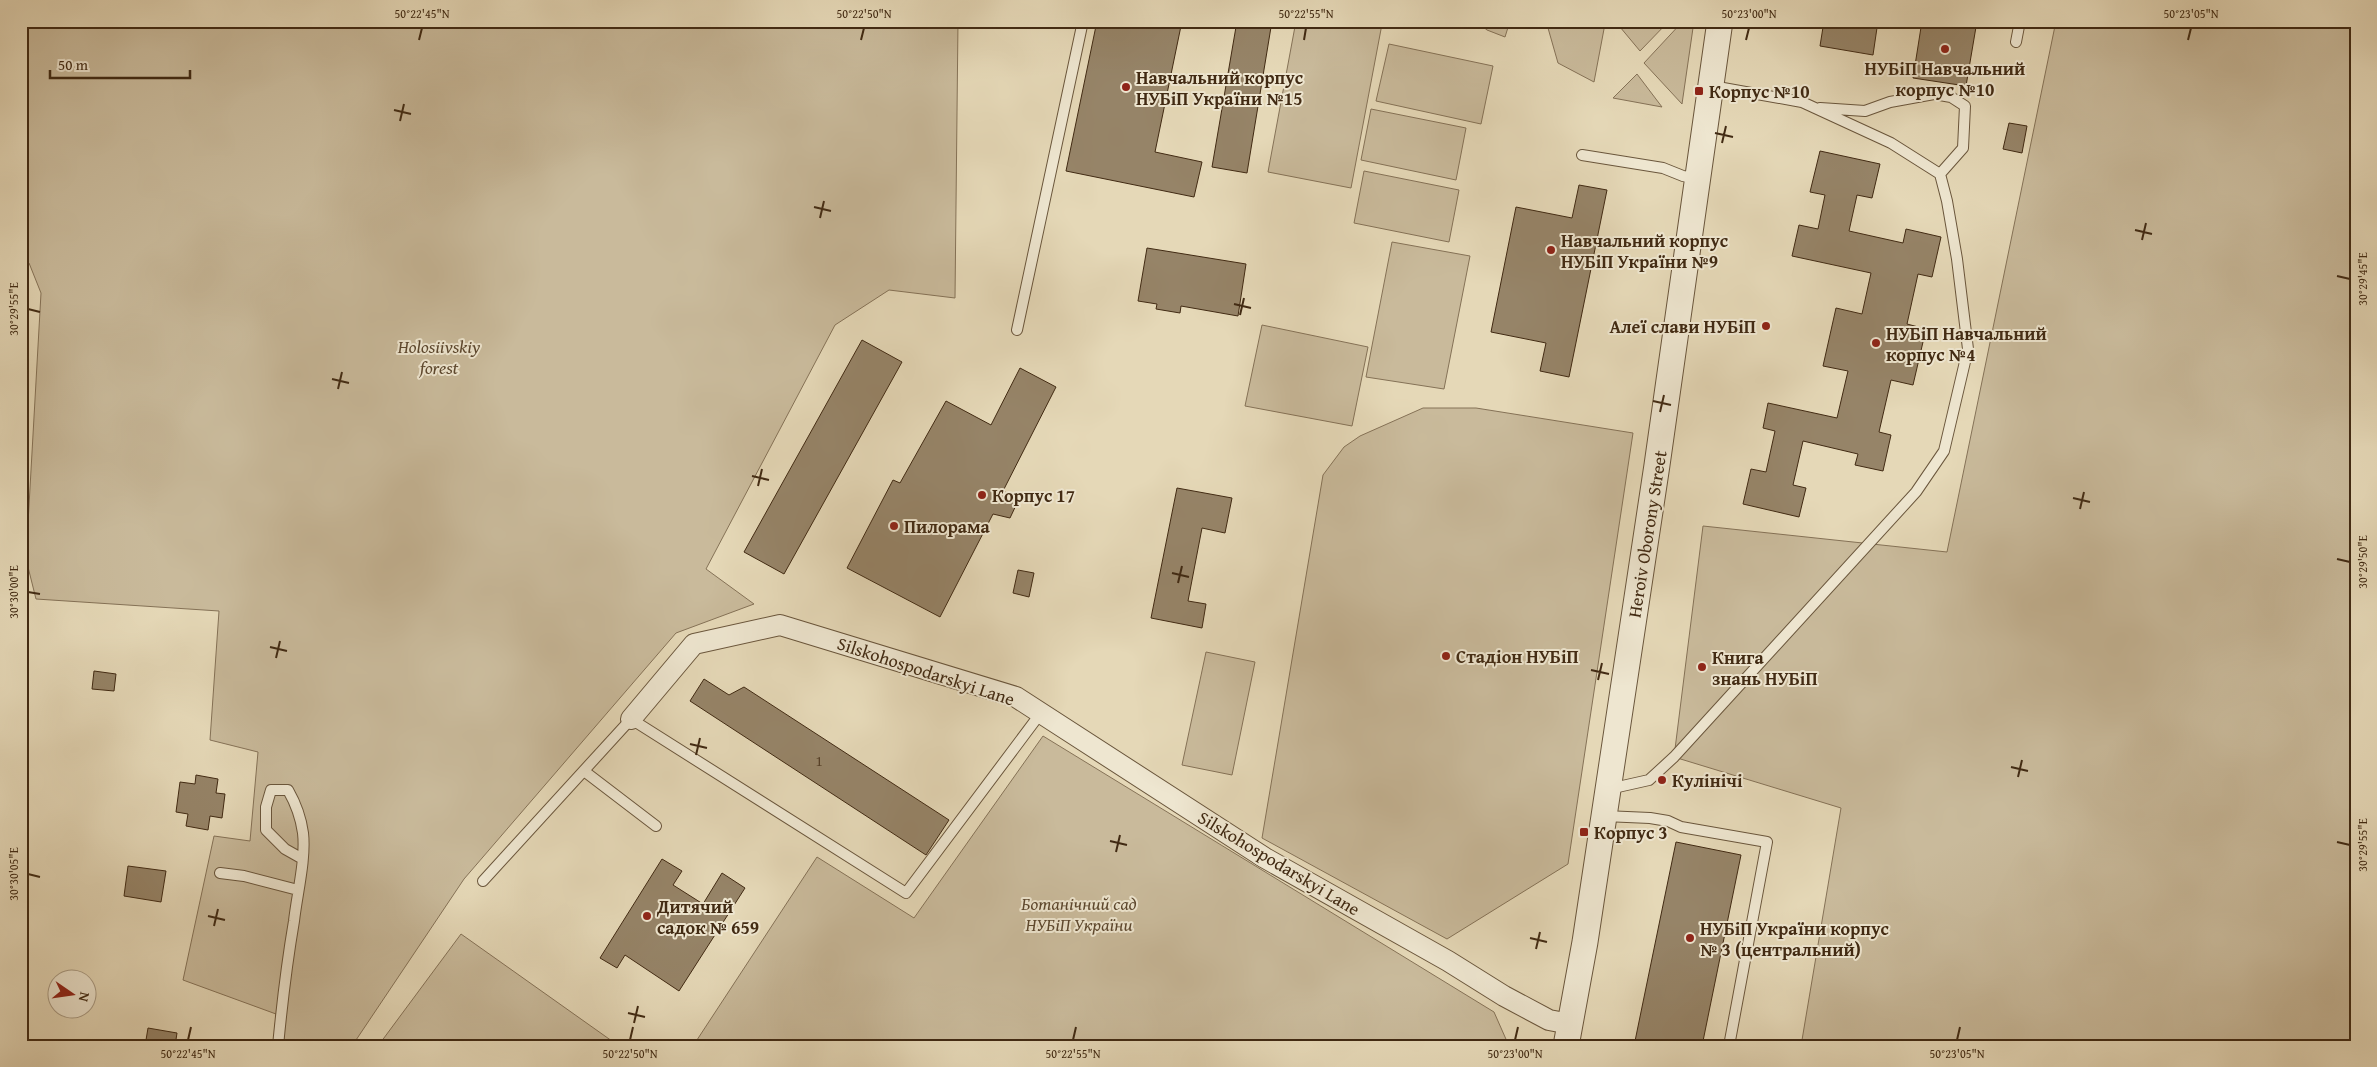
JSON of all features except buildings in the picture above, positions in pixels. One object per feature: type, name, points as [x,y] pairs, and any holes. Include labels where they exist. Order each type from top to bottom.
[{"type":"street","name":"Heroiv Oborony Street","points":[[1568,1035],[1604,816],[1720,21]]},
{"type":"street","name":"Silskohospodarskyi Lane","points":[[631,719],[694,644],[780,625],[1016,697],[1265,858],[1448,961],[1504,996],[1548,1020],[1568,1035]]},
{"type":"lane","points":[[1017,330],[1083,21]]},
{"type":"lane","points":[[2016,42],[2020,21]]},
{"type":"lane","points":[[1608,789],[1649,780],[1674,757],[1916,492],[1944,451],[1968,349],[1957,259],[1940,174],[1891,142],[1802,102],[1711,86]]},
{"type":"lane","points":[[1812,107],[1865,111],[1915,97],[1934,94],[1951,97],[1965,106],[1963,148],[1940,174]]},
{"type":"lane","points":[[1582,155],[1663,168],[1683,176],[1698,179]]},
{"type":"lane","points":[[631,719],[906,893],[1040,714]]},
{"type":"lane","name":"Silskohospodarskyi Lane","points":[[483,881],[631,719]]},
{"type":"lane","points":[[584,771],[656,826]]},
{"type":"lane","points":[[278,1046],[285,978],[298,890],[301,858],[303,834],[297,806],[288,790],[271,790],[266,807],[266,830],[285,849],[301,858]]},
{"type":"lane","points":[[1604,816],[1668,821],[1681,827],[1767,842],[1729,1046]]},
{"type":"lane","points":[[220,873],[244,876],[298,890]]},
{"type":"green space","name":"Holosiivskiy forest","points":[[21,21],[958,21],[955,298],[889,290],[835,325],[706,569],[754,604],[676,633],[464,879],[352,1046],[274,1046],[276,1014],[183,980],[214,836],[250,841],[258,752],[210,740],[219,611],[36,599],[26,559],[41,293],[29,263],[21,255]]},
{"type":"green space","points":[[1296,21],[1369,21],[1382,24],[1351,188],[1268,172]]},
{"type":"green space","points":[[1476,21],[1510,21],[1505,37],[1487,30]]},
{"type":"green space","points":[[1546,21],[1597,21],[1604,29],[1594,82],[1558,63]]},
{"type":"green space","points":[[1620,21],[1669,21],[1640,51],[1620,27]]},
{"type":"green space","points":[[1683,21],[1694,21],[1682,104],[1644,63]]},
{"type":"green space","points":[[2056,21],[2356,21],[2356,1046],[1801,1046],[1841,808],[1674,757],[1703,526],[1947,552]]},
{"type":"green space","points":[[1389,44],[1493,66],[1481,124],[1376,101]]},
{"type":"green space","points":[[1637,74],[1662,107],[1613,98]]},
{"type":"green space","points":[[1371,109],[1466,128],[1456,180],[1361,160]]},
{"type":"green space","points":[[1364,171],[1459,190],[1449,242],[1354,223]]},
{"type":"green space","points":[[1392,242],[1470,256],[1444,389],[1366,377]]},
{"type":"green space","points":[[1262,325],[1368,347],[1352,426],[1245,406]]},
{"type":"green space","name":"Стадіон НУБіП","points":[[1423,408],[1476,408],[1633,433],[1568,864],[1447,939],[1262,838],[1323,475],[1344,447],[1360,436]]},
{"type":"green space","points":[[1206,652],[1255,662],[1232,775],[1182,765]]},
{"type":"green space","name":"Ботанічний сад НУБіП України","points":[[1043,736],[1494,1012],[1509,1046],[693,1046],[817,857],[914,918]]},
{"type":"green space","points":[[461,934],[619,1046],[378,1046]]},
{"type":"place","name":"НУБіП Навчальний корпус №10","points":[[1945,49]]},
{"type":"place","name":"Навчальний корпус НУБіП України №15","points":[[1126,87]]},
{"type":"place","name":"Корпус №10","points":[[1699,91]]},
{"type":"place","name":"Навчальний корпус НУБіП України №9","points":[[1551,250]]},
{"type":"place","name":"Алеї слави НУБіП","points":[[1766,326]]},
{"type":"place","name":"НУБіП Навчальний корпус №4","points":[[1876,343]]},
{"type":"place","name":"Корпус 17","points":[[982,495]]},
{"type":"place","name":"Пилорама","points":[[894,526]]},
{"type":"place","name":"Стадіон НУБіП","points":[[1446,656]]},
{"type":"place","name":"Книга знань НУБіП","points":[[1702,667]]},
{"type":"place","name":"Кулінічі","points":[[1662,780]]},
{"type":"place","name":"Корпус 3","points":[[1584,832]]},
{"type":"place","name":"Дитячий садок № 659","points":[[647,916]]},
{"type":"place","name":"НУБіП України корпус № 3 (центральний)","points":[[1690,938]]}]
